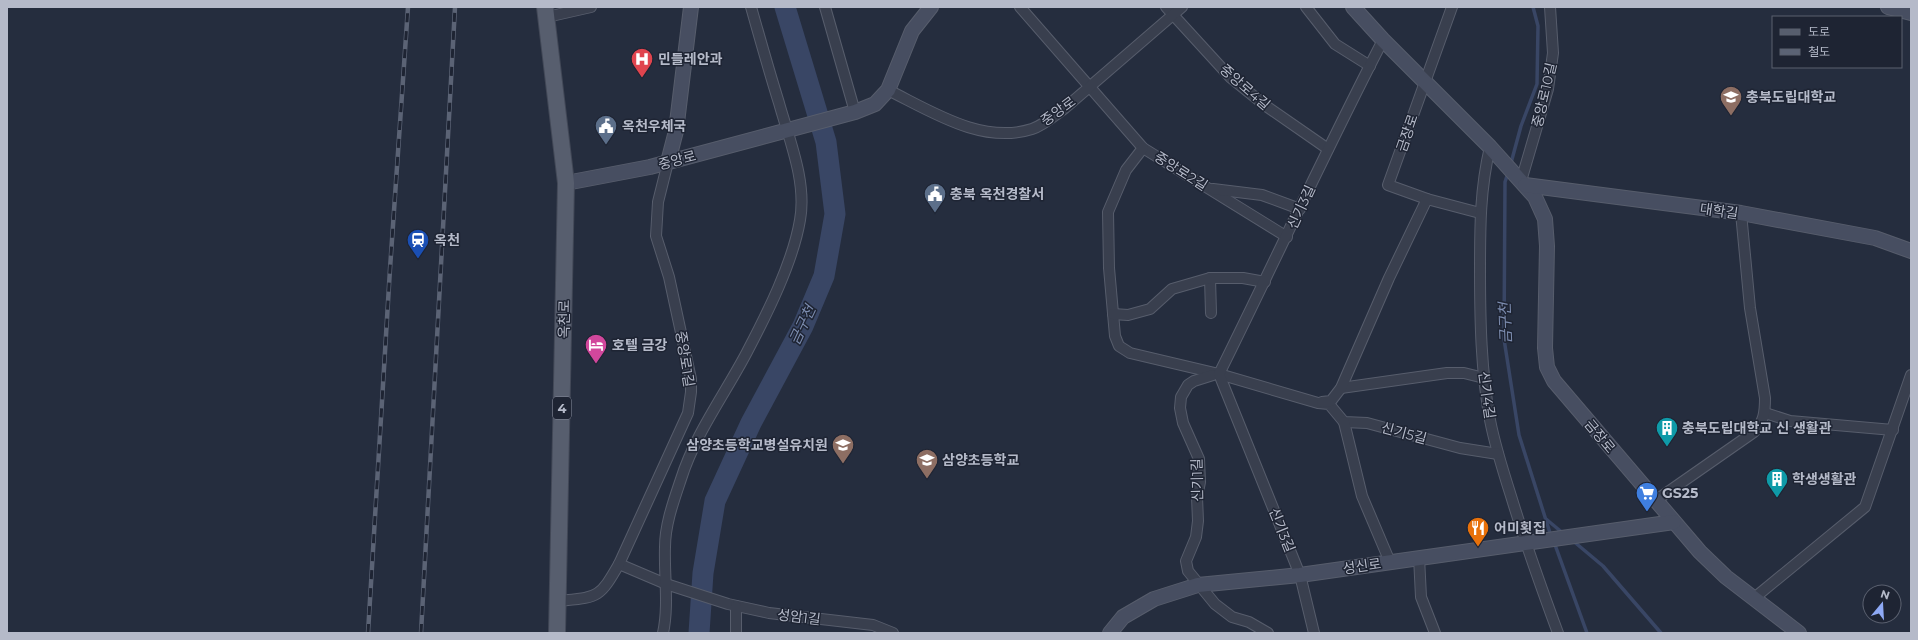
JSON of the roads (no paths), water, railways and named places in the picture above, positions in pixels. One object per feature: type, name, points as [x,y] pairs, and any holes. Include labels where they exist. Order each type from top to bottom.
[{"type":"main road","points":[[850,114],[875,104],[888,90],[912,31],[931,7]]},
{"type":"main road","points":[[1353,7],[1383,40],[1492,149]]},
{"type":"main road","points":[[1888,7],[1911,13]]},
{"type":"main road","points":[[668,162],[676,131],[690,8]]},
{"type":"main road","name":"옥천로","points":[[546,12],[566,183],[559,601],[557,633]]},
{"type":"main road","name":"중앙로","points":[[566,183],[668,162],[850,114]]},
{"type":"main road","name":"금장로","points":[[1492,149],[1535,197],[1545,219],[1546,246],[1544,348],[1547,367],[1554,381],[1700,552],[1726,577],[1799,633]]},
{"type":"main road","name":"대학길","points":[[1523,183],[1740,213],[1875,238],[1911,251]]},
{"type":"main road","name":"성신로","points":[[1110,633],[1123,617],[1154,599],[1198,585],[1300,575],[1674,522]]},
{"type":"street","points":[[546,12],[591,7]]},
{"type":"street","points":[[663,633],[669,586],[665,545],[670,513],[681,477],[698,438],[748,352],[780,282],[791,252],[800,219],[801,194],[794,151],[786,130],[751,7]]},
{"type":"street","points":[[824,7],[850,114]]},
{"type":"street","name":"중앙로2길","points":[[1020,7],[1143,148],[1287,237]]},
{"type":"street","name":"중앙로4길","points":[[1166,7],[1230,77],[1266,106],[1328,148]]},
{"type":"street","points":[[1090,87],[1182,7]]},
{"type":"street","points":[[1306,7],[1335,44],[1370,66]]},
{"type":"street","name":"금장로","points":[[1427,199],[1388,185],[1452,7]]},
{"type":"street","name":"중앙로10길","points":[[1523,183],[1549,82],[1553,53],[1550,7]]},
{"type":"street","name":"신기3길","points":[[1314,633],[1300,575],[1219,374],[1287,237],[1328,148],[1383,40]]},
{"type":"street","name":"중앙로","points":[[888,90],[949,120],[981,130],[1008,134],[1032,129],[1048,121],[1090,87]]},
{"type":"street","points":[[1143,148],[1126,170],[1108,212],[1108,254],[1115,336],[1119,346],[1130,353],[1219,374],[1318,403],[1329,404],[1344,422],[1362,496],[1390,562]]},
{"type":"street","name":"신기4길","points":[[1492,149],[1483,176],[1480,213],[1480,298],[1484,378],[1498,454],[1525,542],[1558,633]]},
{"type":"street","name":"중앙로1길","points":[[559,601],[592,597],[606,588],[620,564],[688,413],[691,379],[669,277],[656,236],[658,202],[668,162]]},
{"type":"street","points":[[1209,188],[1262,194],[1300,210]]},
{"type":"street","points":[[1318,403],[1331,401],[1341,388],[1427,199],[1480,213]]},
{"type":"street","points":[[1655,501],[1754,432],[1761,425],[1765,413],[1765,398],[1750,308],[1740,213]]},
{"type":"street","points":[[1113,314],[1128,315],[1150,309],[1172,289],[1210,278],[1243,278],[1265,282]]},
{"type":"street","points":[[1210,278],[1211,313]]},
{"type":"street","points":[[1341,388],[1447,373],[1464,373],[1484,378]]},
{"type":"street","name":"신기1길","points":[[1198,585],[1188,571],[1186,561],[1196,537],[1198,521],[1197,497],[1200,482],[1199,459],[1183,422],[1180,408],[1181,397],[1188,385],[1194,380],[1219,374]]},
{"type":"street","points":[[1753,599],[1865,507],[1911,375]]},
{"type":"street","points":[[1765,413],[1790,421],[1893,430]]},
{"type":"street","name":"신기5길","points":[[1344,422],[1367,423],[1460,448],[1498,454]]},
{"type":"street","points":[[1419,558],[1421,597],[1435,633]]},
{"type":"street","points":[[620,564],[669,586]]},
{"type":"street","points":[[1198,585],[1215,604],[1232,617],[1249,622],[1268,633]]},
{"type":"street","name":"성암1길","points":[[669,586],[732,605],[769,613],[873,625],[889,630],[893,633]]},
{"type":"street","points":[[732,605],[736,633]]},
{"type":"waterway","name":"금구천","points":[[699,633],[703,573],[715,501],[751,423],[803,326],[824,276],[835,214],[826,142],[785,7]]},
{"type":"waterway","name":"금구천","points":[[1511,163],[1521,126],[1537,84],[1538,26],[1533,7]]},
{"type":"waterway","name":"금구천","points":[[1508,173],[1505,182],[1504,339],[1519,435],[1551,536]]},
{"type":"waterway","points":[[1546,519],[1564,534]]},
{"type":"waterway","points":[[1572,540],[1603,566],[1661,633]]},
{"type":"waterway","name":"금구천","points":[[1554,542],[1587,633]]},
{"type":"railway","points":[[368,633],[390,269],[408,7]]},
{"type":"railway","points":[[421,633],[455,7]]},
{"type":"place","name":"민들레안과","points":[[642,78]]},
{"type":"place","name":"충북도립대학교","points":[[1731,116]]},
{"type":"place","name":"옥천우체국","points":[[606,146]]},
{"type":"place","name":"충북 옥천경찰서","points":[[935,214]]},
{"type":"place","name":"옥천","points":[[418,260]]},
{"type":"place","name":"호텔 금강","points":[[596,364]]},
{"type":"place","name":"충북도립대학교 신 생활관","points":[[1667,448]]},
{"type":"place","name":"삼양초등학교병설유치원","points":[[843,464]]},
{"type":"place","name":"삼양초등학교","points":[[927,480]]},
{"type":"place","name":"학생생활관","points":[[1777,498]]},
{"type":"place","name":"GS25","points":[[1647,512]]},
{"type":"place","name":"어미횟집","points":[[1478,548]]}]
